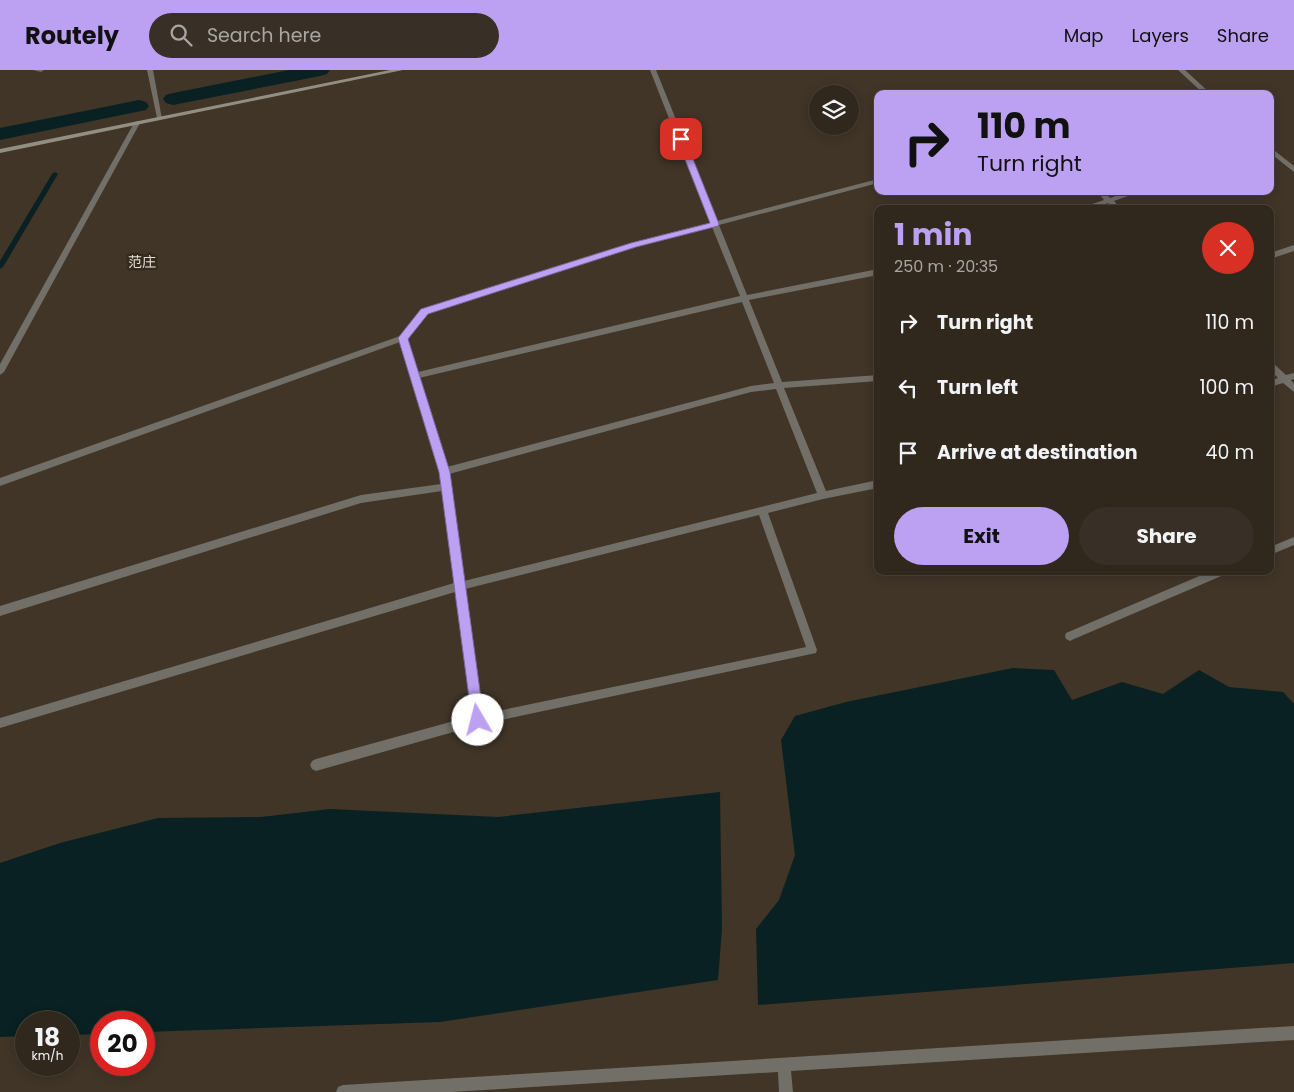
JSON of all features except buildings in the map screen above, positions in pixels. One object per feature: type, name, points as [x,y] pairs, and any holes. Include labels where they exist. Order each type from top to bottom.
[{"type":"street","points":[[36,70],[42,70]]},
{"type":"street","points":[[150,70],[160,118]]},
{"type":"street","points":[[0,151],[400,70]]},
{"type":"street","points":[[653,70],[824,495]]},
{"type":"street","points":[[1181,70],[1204,90]]},
{"type":"street","points":[[0,372],[137,123]]},
{"type":"street","points":[[1274,153],[1294,170]]},
{"type":"street","points":[[0,482],[403,338],[424,312],[634,245],[874,182]]},
{"type":"street","points":[[1104,195],[1113,205]]},
{"type":"street","points":[[1094,205],[1126,195]]},
{"type":"street","points":[[1274,255],[1294,248]]},
{"type":"street","points":[[414,376],[745,298],[874,273]]},
{"type":"street","points":[[403,338],[444,472],[478,720]]},
{"type":"street","points":[[1274,369],[1294,390]]},
{"type":"street","points":[[1274,383],[1294,376]]},
{"type":"street","points":[[444,472],[751,389],[779,385],[874,378]]},
{"type":"street","points":[[0,723],[460,586],[762,510],[874,485]]},
{"type":"street","points":[[0,611],[361,499],[446,487]]},
{"type":"street","points":[[316,764],[478,720],[812,650],[762,510]]},
{"type":"street","points":[[1274,549],[1294,541]]},
{"type":"street","points":[[1070,636],[1213,575]]},
{"type":"street","points":[[343,1092],[1294,1033]]},
{"type":"street","points":[[784,1064],[786,1092]]},
{"type":"water","points":[[1013,668],[1054,670],[1072,700],[1122,682],[1163,694],[1199,670],[1229,687],[1283,692],[1294,704],[1294,963],[758,1005],[756,929],[779,900],[795,855],[781,740],[795,716],[846,702]]},
{"type":"water","points":[[720,792],[722,929],[718,980],[440,1022],[155,1032],[155,1011],[90,1011],[90,1034],[80,1035],[80,1011],[15,1011],[15,1036],[0,1037],[0,863],[60,843],[158,818],[261,817],[330,809],[498,817]]},
{"type":"waterway","points":[[173,99],[320,70]]},
{"type":"waterway","points":[[0,134],[139,106]]},
{"type":"waterway","points":[[0,267],[55,174]]},
{"type":"district","name":"范庄","points":[[142,262]]},
{"type":"route","points":[[478,720],[444,472],[403,338],[424,312],[634,245],[715,224],[681,139]]}]
